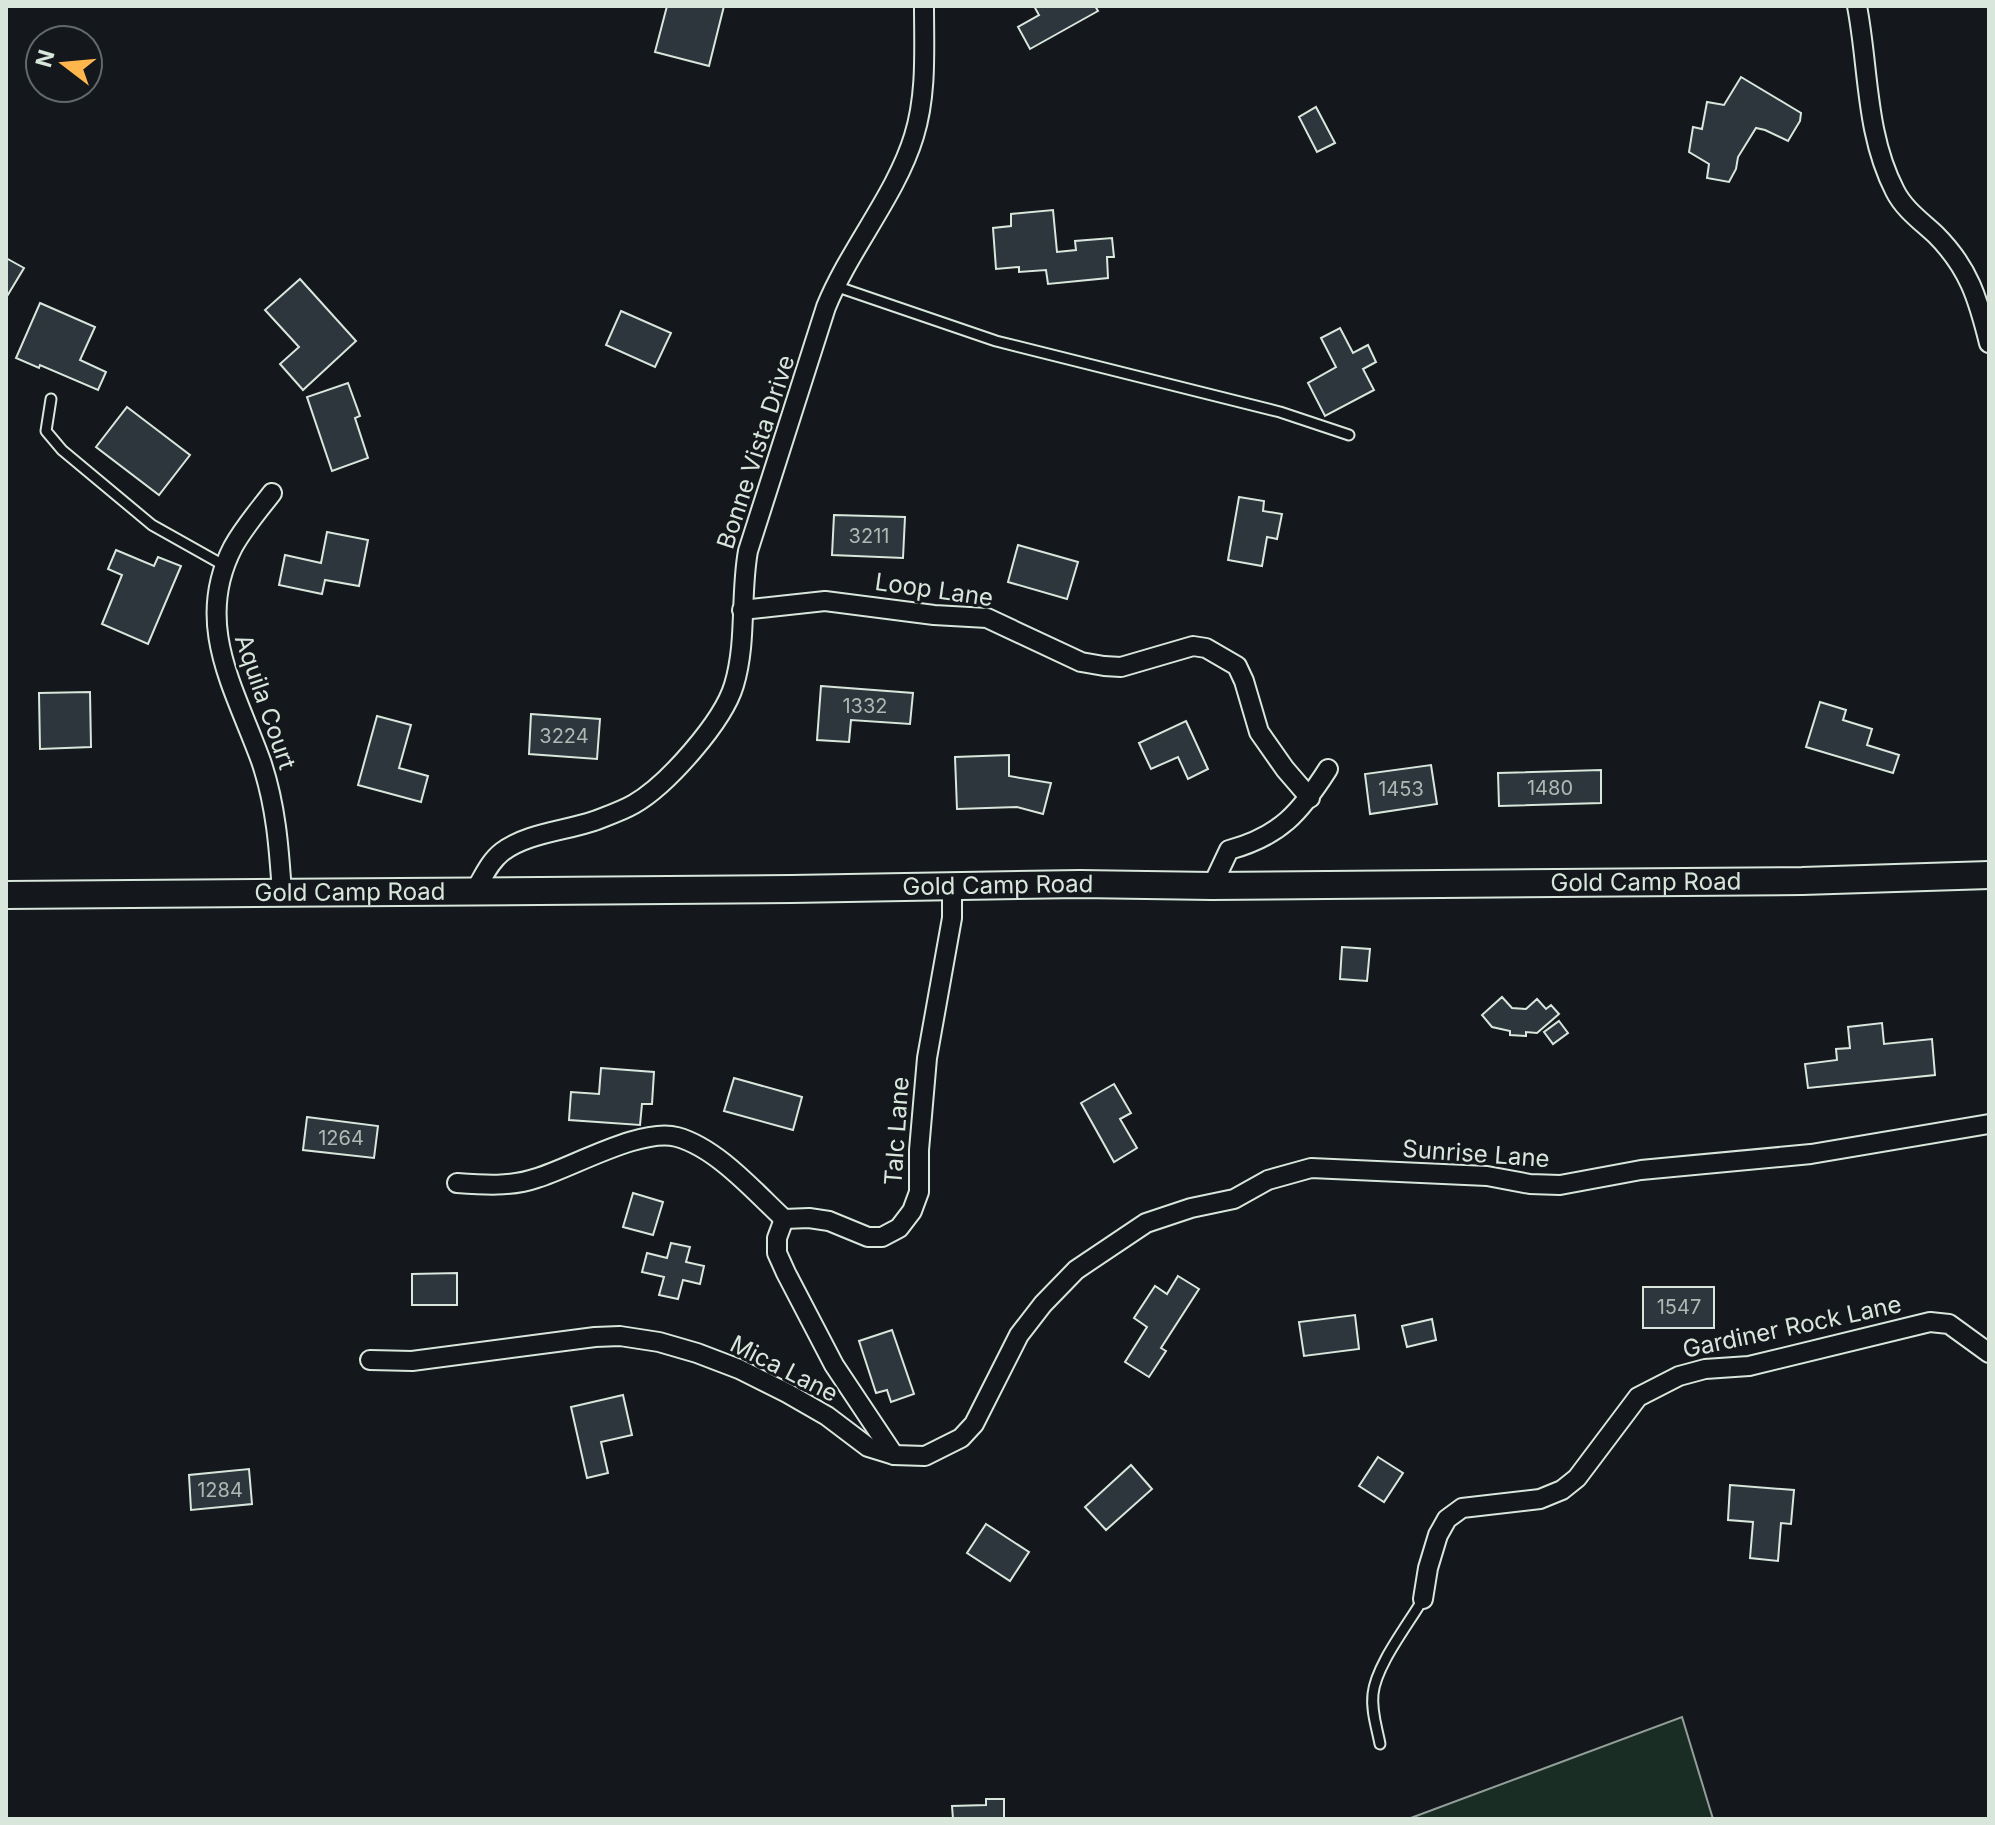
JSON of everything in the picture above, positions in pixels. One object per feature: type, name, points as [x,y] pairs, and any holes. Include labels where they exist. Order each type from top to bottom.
[{"type":"street","name":"Bonne Vista Drive","points":[[474,892],[493,861],[504,850],[633,805],[651,792],[713,726],[734,685],[741,643],[743,580],[748,551],[835,286],[905,161],[914,137],[923,85],[924,6]]},
{"type":"street","points":[[1857,6],[1874,131],[1884,167],[1896,194],[1913,216],[1949,249],[1973,284],[1989,343]]},
{"type":"street","name":"Aquila Court","points":[[272,493],[244,528],[225,566],[216,613],[219,649],[261,762],[274,807],[282,893]]},
{"type":"street","name":"Loop Lane","points":[[742,610],[825,601],[934,615],[987,618],[1067,657],[1104,666],[1121,667],[1193,646],[1206,648],[1237,666],[1259,732],[1310,798]]},
{"type":"street","points":[[1212,886],[1229,850],[1252,843],[1288,823],[1310,798],[1328,769]]},
{"type":"street","name":"Gold Camp Road","points":[[6,895],[1080,884],[1212,886],[1802,881],[1989,875]]},
{"type":"street","name":"Talc Lane","points":[[784,1219],[829,1221],[868,1237],[882,1237],[899,1228],[912,1211],[919,1192],[919,1150],[927,1058],[952,918],[952,886]]},
{"type":"street","name":"Sunrise Lane","points":[[1076,1270],[1146,1223],[1191,1208],[1234,1199],[1268,1180],[1311,1168],[1487,1176],[1530,1184],[1560,1185],[1641,1170],[1811,1154],[1989,1124]]},
{"type":"street","points":[[457,1183],[485,1185],[535,1179],[658,1134],[677,1137],[699,1146],[784,1219],[777,1238],[777,1253],[792,1286],[834,1365],[894,1455]]},
{"type":"street","name":"Mica Lane","points":[[370,1360],[412,1361],[595,1337],[620,1336],[659,1342],[739,1369],[814,1408],[868,1447],[894,1455],[925,1456],[961,1438],[974,1424],[1019,1335],[1076,1270]]},
{"type":"street","name":"Gardiner Rock Lane","points":[[1423,1599],[1428,1568],[1438,1535],[1447,1519],[1462,1508],[1540,1499],[1562,1490],[1577,1478],[1638,1397],[1679,1376],[1705,1369],[1760,1363],[1930,1322],[1949,1324],[1989,1353]]},
{"type":"lane","points":[[835,286],[996,341],[1266,408],[1349,435]]},
{"type":"lane","points":[[51,399],[46,431],[62,450],[152,525],[225,566]]},
{"type":"lane","points":[[1380,1744],[1372,1709],[1373,1691],[1387,1658],[1423,1599]]},
{"type":"green space","points":[[1682,1717],[1713,1819],[1408,1819]]},
{"type":"building","points":[[667,6],[724,6],[709,66],[655,52]]},
{"type":"building","points":[[1034,6],[1095,6],[1098,11],[1030,49],[1018,27],[1039,15]]},
{"type":"building","points":[[1741,77],[1801,113],[1800,121],[1788,141],[1756,128],[1738,157],[1729,182],[1707,178],[1709,164],[1689,152],[1693,127],[1702,129],[1707,102],[1724,105]]},
{"type":"building","points":[[1316,107],[1335,143],[1317,152],[1299,117]]},
{"type":"building","points":[[1053,210],[1057,252],[1076,250],[1075,241],[1112,238],[1114,257],[1107,257],[1108,278],[1048,284],[1046,270],[1019,272],[1019,267],[996,269],[993,228],[1011,226],[1011,214]]},
{"type":"building","points":[[6,258],[24,268],[6,298]]},
{"type":"building","points":[[300,279],[356,341],[303,390],[280,364],[299,347],[265,310]]},
{"type":"building","points":[[40,303],[95,327],[80,360],[106,372],[98,390],[16,358]]},
{"type":"building","points":[[621,311],[671,333],[655,367],[606,345]]},
{"type":"building","points":[[1340,328],[1353,353],[1368,345],[1376,362],[1363,369],[1374,390],[1325,416],[1308,383],[1336,367],[1321,338]]},
{"type":"building","points":[[348,383],[360,416],[355,418],[368,458],[332,471],[307,397]]},
{"type":"building","points":[[127,407],[190,455],[159,495],[96,447]]},
{"type":"building","points":[[1239,497],[1264,501],[1263,511],[1282,514],[1277,539],[1267,537],[1262,566],[1228,560]]},
{"type":"building","points":[[834,515],[905,517],[903,558],[832,555]]},
{"type":"building","points":[[327,532],[368,540],[359,586],[325,580],[322,594],[279,585],[285,555],[321,563]]},
{"type":"building","points":[[1018,545],[1078,562],[1067,599],[1008,582]]},
{"type":"building","points":[[116,550],[154,566],[158,557],[181,566],[148,644],[102,624],[122,575],[108,569]]},
{"type":"building","points":[[821,686],[913,693],[910,724],[851,720],[849,742],[817,740]]},
{"type":"building","points":[[90,692],[91,747],[40,749],[39,693]]},
{"type":"building","points":[[1820,702],[1846,710],[1843,720],[1872,729],[1867,745],[1899,755],[1893,773],[1806,747]]},
{"type":"building","points":[[531,714],[600,719],[597,759],[529,754]]},
{"type":"building","points":[[377,716],[411,725],[399,768],[428,776],[421,802],[358,785]]},
{"type":"building","points":[[1186,721],[1208,769],[1188,779],[1178,757],[1151,769],[1139,743]]},
{"type":"building","points":[[1009,755],[1009,776],[1051,783],[1043,814],[1017,807],[957,809],[955,757]]},
{"type":"building","points":[[1431,765],[1437,804],[1370,814],[1365,774]]},
{"type":"building","points":[[1601,770],[1601,803],[1499,806],[1498,773]]},
{"type":"building","points":[[1342,947],[1370,949],[1367,981],[1340,979]]},
{"type":"building","points":[[1502,997],[1512,1008],[1526,1009],[1537,999],[1546,1009],[1551,1005],[1559,1014],[1537,1033],[1510,1035],[1510,1031],[1492,1027],[1482,1015]]},
{"type":"building","points":[[1559,1021],[1568,1033],[1553,1044],[1544,1032]]},
{"type":"building","points":[[1882,1023],[1884,1044],[1932,1039],[1935,1075],[1808,1088],[1805,1064],[1837,1060],[1836,1049],[1850,1048],[1848,1027]]},
{"type":"building","points":[[601,1068],[654,1072],[652,1104],[642,1104],[640,1125],[569,1120],[571,1092],[599,1094]]},
{"type":"building","points":[[734,1078],[802,1097],[793,1130],[724,1111]]},
{"type":"building","points":[[1114,1084],[1131,1113],[1120,1119],[1137,1148],[1114,1162],[1081,1103]]},
{"type":"building","points":[[307,1117],[378,1126],[374,1158],[303,1150]]},
{"type":"building","points":[[633,1193],[663,1202],[653,1235],[623,1227]]},
{"type":"building","points":[[671,1243],[690,1247],[686,1262],[704,1266],[700,1284],[683,1280],[678,1299],[659,1295],[664,1277],[642,1272],[647,1253],[667,1258]]},
{"type":"building","points":[[457,1273],[457,1305],[412,1305],[412,1274]]},
{"type":"building","points":[[1178,1276],[1199,1289],[1161,1348],[1166,1351],[1149,1377],[1125,1362],[1147,1327],[1134,1318],[1155,1286],[1167,1294]]},
{"type":"building","points":[[1643,1287],[1714,1287],[1714,1328],[1643,1328]]},
{"type":"building","points":[[1355,1315],[1359,1349],[1304,1356],[1299,1322]]},
{"type":"building","points":[[1432,1319],[1436,1340],[1407,1347],[1402,1326]]},
{"type":"building","points":[[892,1330],[914,1394],[891,1402],[887,1390],[876,1393],[859,1341]]},
{"type":"building","points":[[623,1395],[632,1435],[601,1442],[608,1473],[587,1478],[571,1407]]},
{"type":"building","points":[[1378,1457],[1403,1473],[1384,1502],[1359,1486]]},
{"type":"building","points":[[1131,1465],[1152,1489],[1106,1530],[1085,1507]]},
{"type":"building","points":[[249,1469],[252,1504],[191,1510],[189,1475]]},
{"type":"building","points":[[1730,1485],[1794,1490],[1791,1524],[1781,1523],[1778,1561],[1750,1558],[1753,1522],[1728,1520]]},
{"type":"building","points":[[986,1524],[1029,1552],[1010,1581],[967,1553]]},
{"type":"building","points":[[986,1799],[1004,1799],[1004,1819],[953,1819],[952,1806],[986,1805]]}]
